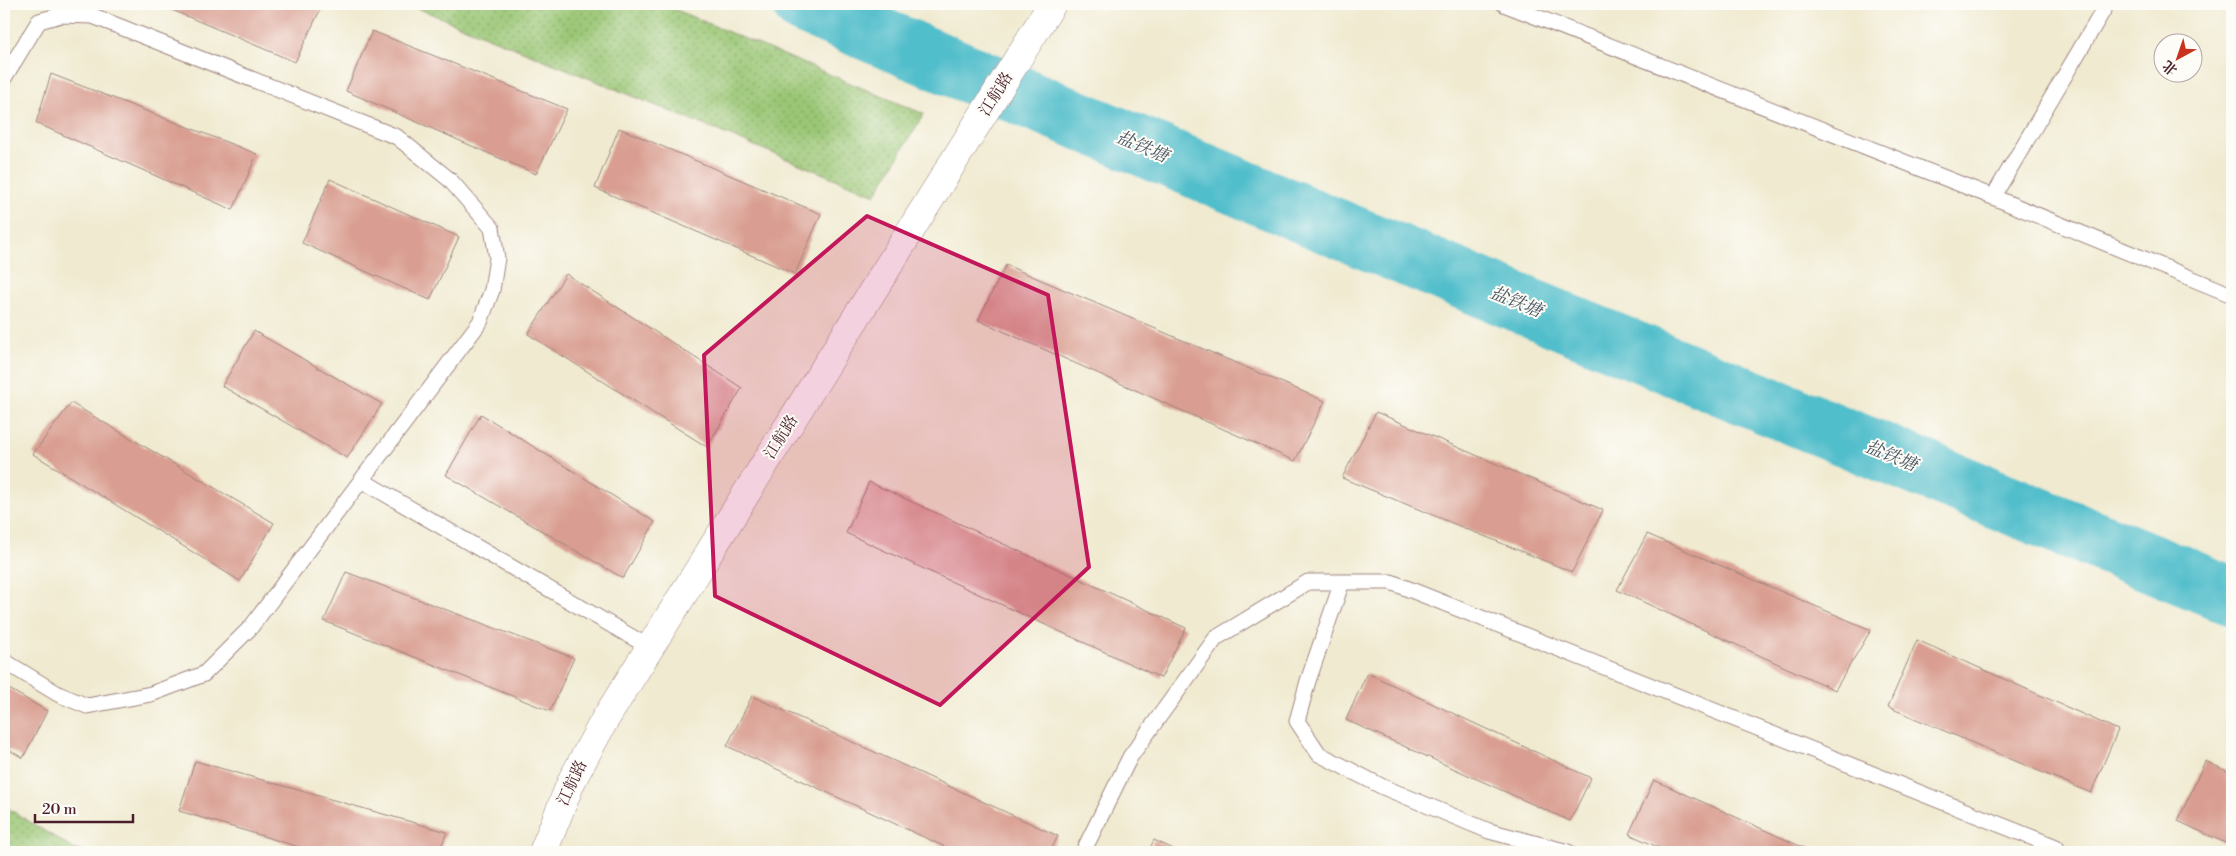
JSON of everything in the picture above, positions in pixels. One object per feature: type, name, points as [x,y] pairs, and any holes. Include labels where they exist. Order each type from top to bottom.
[{"type":"street","name":"江航路","points":[[543,852],[572,780],[604,720],[1052,4]]},
{"type":"lane","points":[[1504,4],[1993,197],[2232,295]]},
{"type":"lane","points":[[1993,197],[2107,4]]},
{"type":"lane","points":[[4,78],[39,21],[61,15],[93,16],[397,137],[456,187],[492,228],[497,258],[492,290],[480,322],[363,481],[251,627],[204,674],[151,694],[87,706],[58,694],[4,661]]},
{"type":"lane","points":[[363,481],[649,647]]},
{"type":"lane","points":[[1083,852],[1130,757],[1216,638],[1308,582],[1391,582],[2056,847],[2059,852]]},
{"type":"lane","points":[[1342,582],[1308,681],[1297,721],[1319,754],[1384,787],[1489,831],[1568,852]]},
{"type":"highlighted area","points":[[867,216],[1048,295],[1089,567],[940,705],[715,596],[704,355]]},
{"type":"green space","points":[[407,4],[662,4],[924,114],[875,195]]},
{"type":"green space","points":[[4,806],[74,849],[84,852],[4,852]]},
{"type":"building","points":[[158,4],[323,4],[295,62]]},
{"type":"building","points":[[372,31],[567,109],[536,174],[346,91]]},
{"type":"building","points":[[51,74],[257,154],[233,210],[36,123]]},
{"type":"building","points":[[619,128],[821,214],[795,274],[595,188]]},
{"type":"building","points":[[330,179],[459,237],[430,300],[302,243]]},
{"type":"building","points":[[1006,265],[1325,401],[1295,461],[978,320]]},
{"type":"building","points":[[566,274],[742,388],[707,447],[528,334]]},
{"type":"building","points":[[254,331],[382,404],[347,458],[222,386]]},
{"type":"building","points":[[71,403],[274,523],[240,581],[33,454]]},
{"type":"building","points":[[1376,412],[1603,510],[1572,572],[1342,478]]},
{"type":"building","points":[[481,414],[655,522],[623,578],[446,475]]},
{"type":"building","points":[[869,482],[1186,628],[1161,678],[846,533]]},
{"type":"building","points":[[1647,534],[1871,630],[1835,690],[1617,590]]},
{"type":"building","points":[[346,572],[574,658],[550,711],[324,621]]},
{"type":"building","points":[[1917,640],[2118,730],[2091,793],[1888,707]]},
{"type":"building","points":[[1367,673],[1591,778],[1570,821],[1346,720]]},
{"type":"building","points":[[4,686],[47,711],[23,758],[4,747]]},
{"type":"building","points":[[752,696],[1058,836],[1050,852],[956,852],[727,746]]},
{"type":"building","points":[[195,761],[447,832],[439,852],[316,852],[179,811]]},
{"type":"building","points":[[2205,761],[2232,773],[2232,846],[2178,821]]},
{"type":"building","points":[[1654,780],[1813,852],[1669,852],[1629,834]]},
{"type":"building","points":[[1154,840],[1180,852],[1148,852]]},
{"type":"waterway","name":"盐铁塘","points":[[802,4],[1312,218],[2232,596]]}]
